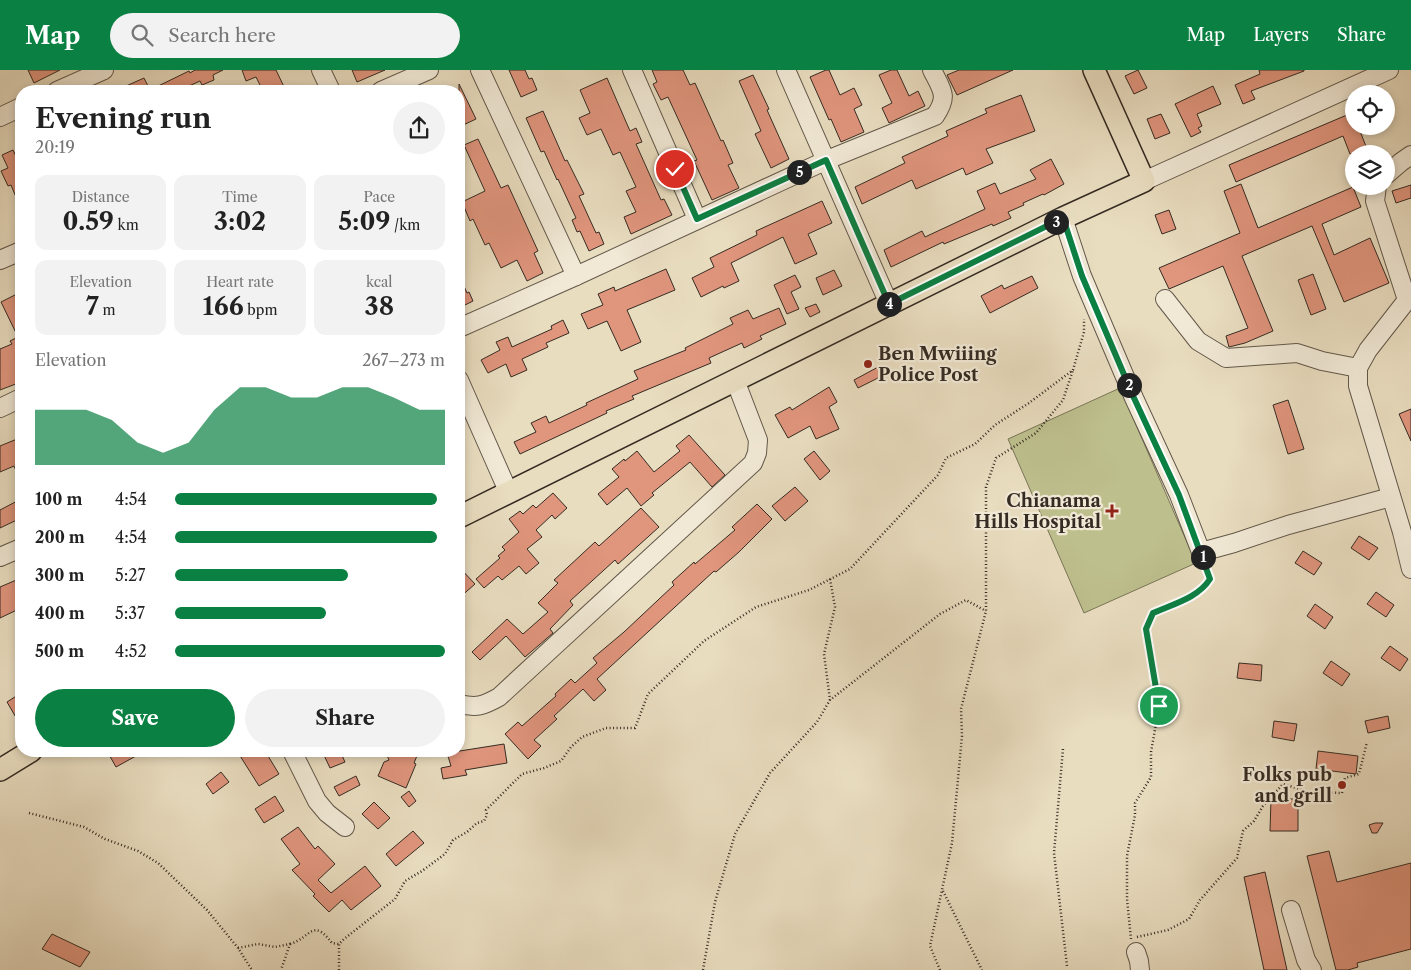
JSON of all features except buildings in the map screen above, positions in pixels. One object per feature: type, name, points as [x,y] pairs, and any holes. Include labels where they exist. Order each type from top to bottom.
[{"type":"main road","points":[[465,514],[1063,218],[1144,181],[1094,70]]},
{"type":"main road","points":[[0,770],[21,757]]},
{"type":"street","points":[[66,85],[80,75],[104,70]]},
{"type":"street","points":[[321,70],[328,85]]},
{"type":"street","points":[[394,85],[429,70]]},
{"type":"street","points":[[480,70],[576,276]]},
{"type":"street","points":[[632,70],[697,219]]},
{"type":"street","points":[[786,70],[889,304]]},
{"type":"street","points":[[465,325],[826,160],[935,116],[943,105],[943,94],[932,70]]},
{"type":"street","points":[[1144,181],[1389,70]]},
{"type":"street","points":[[0,117],[15,110]]},
{"type":"street","points":[[1395,167],[1411,156]]},
{"type":"street","points":[[1376,195],[1375,201],[1409,299],[1368,350],[1358,368],[1358,386],[1411,569]]},
{"type":"street","points":[[1063,218],[1082,276],[1134,398],[1179,495],[1201,552],[1288,525],[1391,497]]},
{"type":"street","points":[[0,260],[15,254]]},
{"type":"street","points":[[1165,299],[1198,341],[1226,358],[1297,353],[1322,361],[1358,368]]},
{"type":"street","points":[[465,705],[472,707],[485,705],[499,697],[753,463],[757,453],[758,440],[735,380]]},
{"type":"street","points":[[465,394],[508,491]]},
{"type":"street","points":[[0,408],[15,401]]},
{"type":"street","points":[[0,557],[15,551]]},
{"type":"street","points":[[295,757],[317,801],[327,813],[345,827]]},
{"type":"street","points":[[1291,910],[1306,960],[1312,970]]},
{"type":"street","points":[[1134,946],[1140,970]]},
{"type":"path","points":[[940,970],[930,946],[952,843],[962,736],[961,709],[986,611],[986,487],[996,458],[1036,433],[1063,400],[1084,332],[1084,314]]},
{"type":"path","points":[[339,970],[340,944],[344,939],[395,899],[405,881],[445,854],[453,840],[467,832],[477,823],[484,821],[487,816],[486,810],[522,774],[561,761],[571,747],[582,737],[606,728],[635,728],[648,694],[704,641],[756,607],[809,590],[850,569],[938,475],[946,458],[975,444],[995,425],[1029,403],[1072,370]]},
{"type":"path","points":[[1201,552],[1210,579],[1204,588],[1193,596],[1153,613],[1146,629],[1159,706],[1151,752],[1151,777],[1135,803],[1135,815],[1127,856],[1127,899],[1134,946],[1188,919],[1200,900],[1237,858],[1243,831],[1254,821],[1263,806],[1283,784],[1309,792],[1342,793],[1346,778],[1359,774],[1367,742]]},
{"type":"path","points":[[830,578],[835,607],[824,654],[830,700]]},
{"type":"path","points":[[703,970],[715,902],[735,834],[770,773],[817,722],[830,700],[940,614],[966,600],[986,611]]},
{"type":"path","points":[[1063,749],[1054,853],[1067,966]]},
{"type":"path","points":[[29,813],[84,827],[105,839],[138,851],[158,863],[207,910],[238,948],[252,970]]},
{"type":"path","points":[[942,890],[982,970]]},
{"type":"path","points":[[238,948],[258,944],[275,947],[290,944],[297,942],[309,932],[317,930],[324,932],[332,943],[340,944]]},
{"type":"path","points":[[282,970],[290,944]]},
{"type":"green space","points":[[1120,388],[1196,563],[1084,613],[1008,439]]},
{"type":"place","name":"Ben Mwiiing Police Post","points":[[868,364]]},
{"type":"place","name":"Chianama Hills Hospital","points":[[1112,511]]},
{"type":"place","name":"Folks pub and grill","points":[[1342,785]]},
{"type":"route","points":[[675,169],[697,219],[826,160],[889,304],[1063,218],[1082,276],[1134,398],[1179,495],[1210,579],[1204,588],[1193,596],[1153,613],[1149,619],[1146,629],[1159,706]]}]
